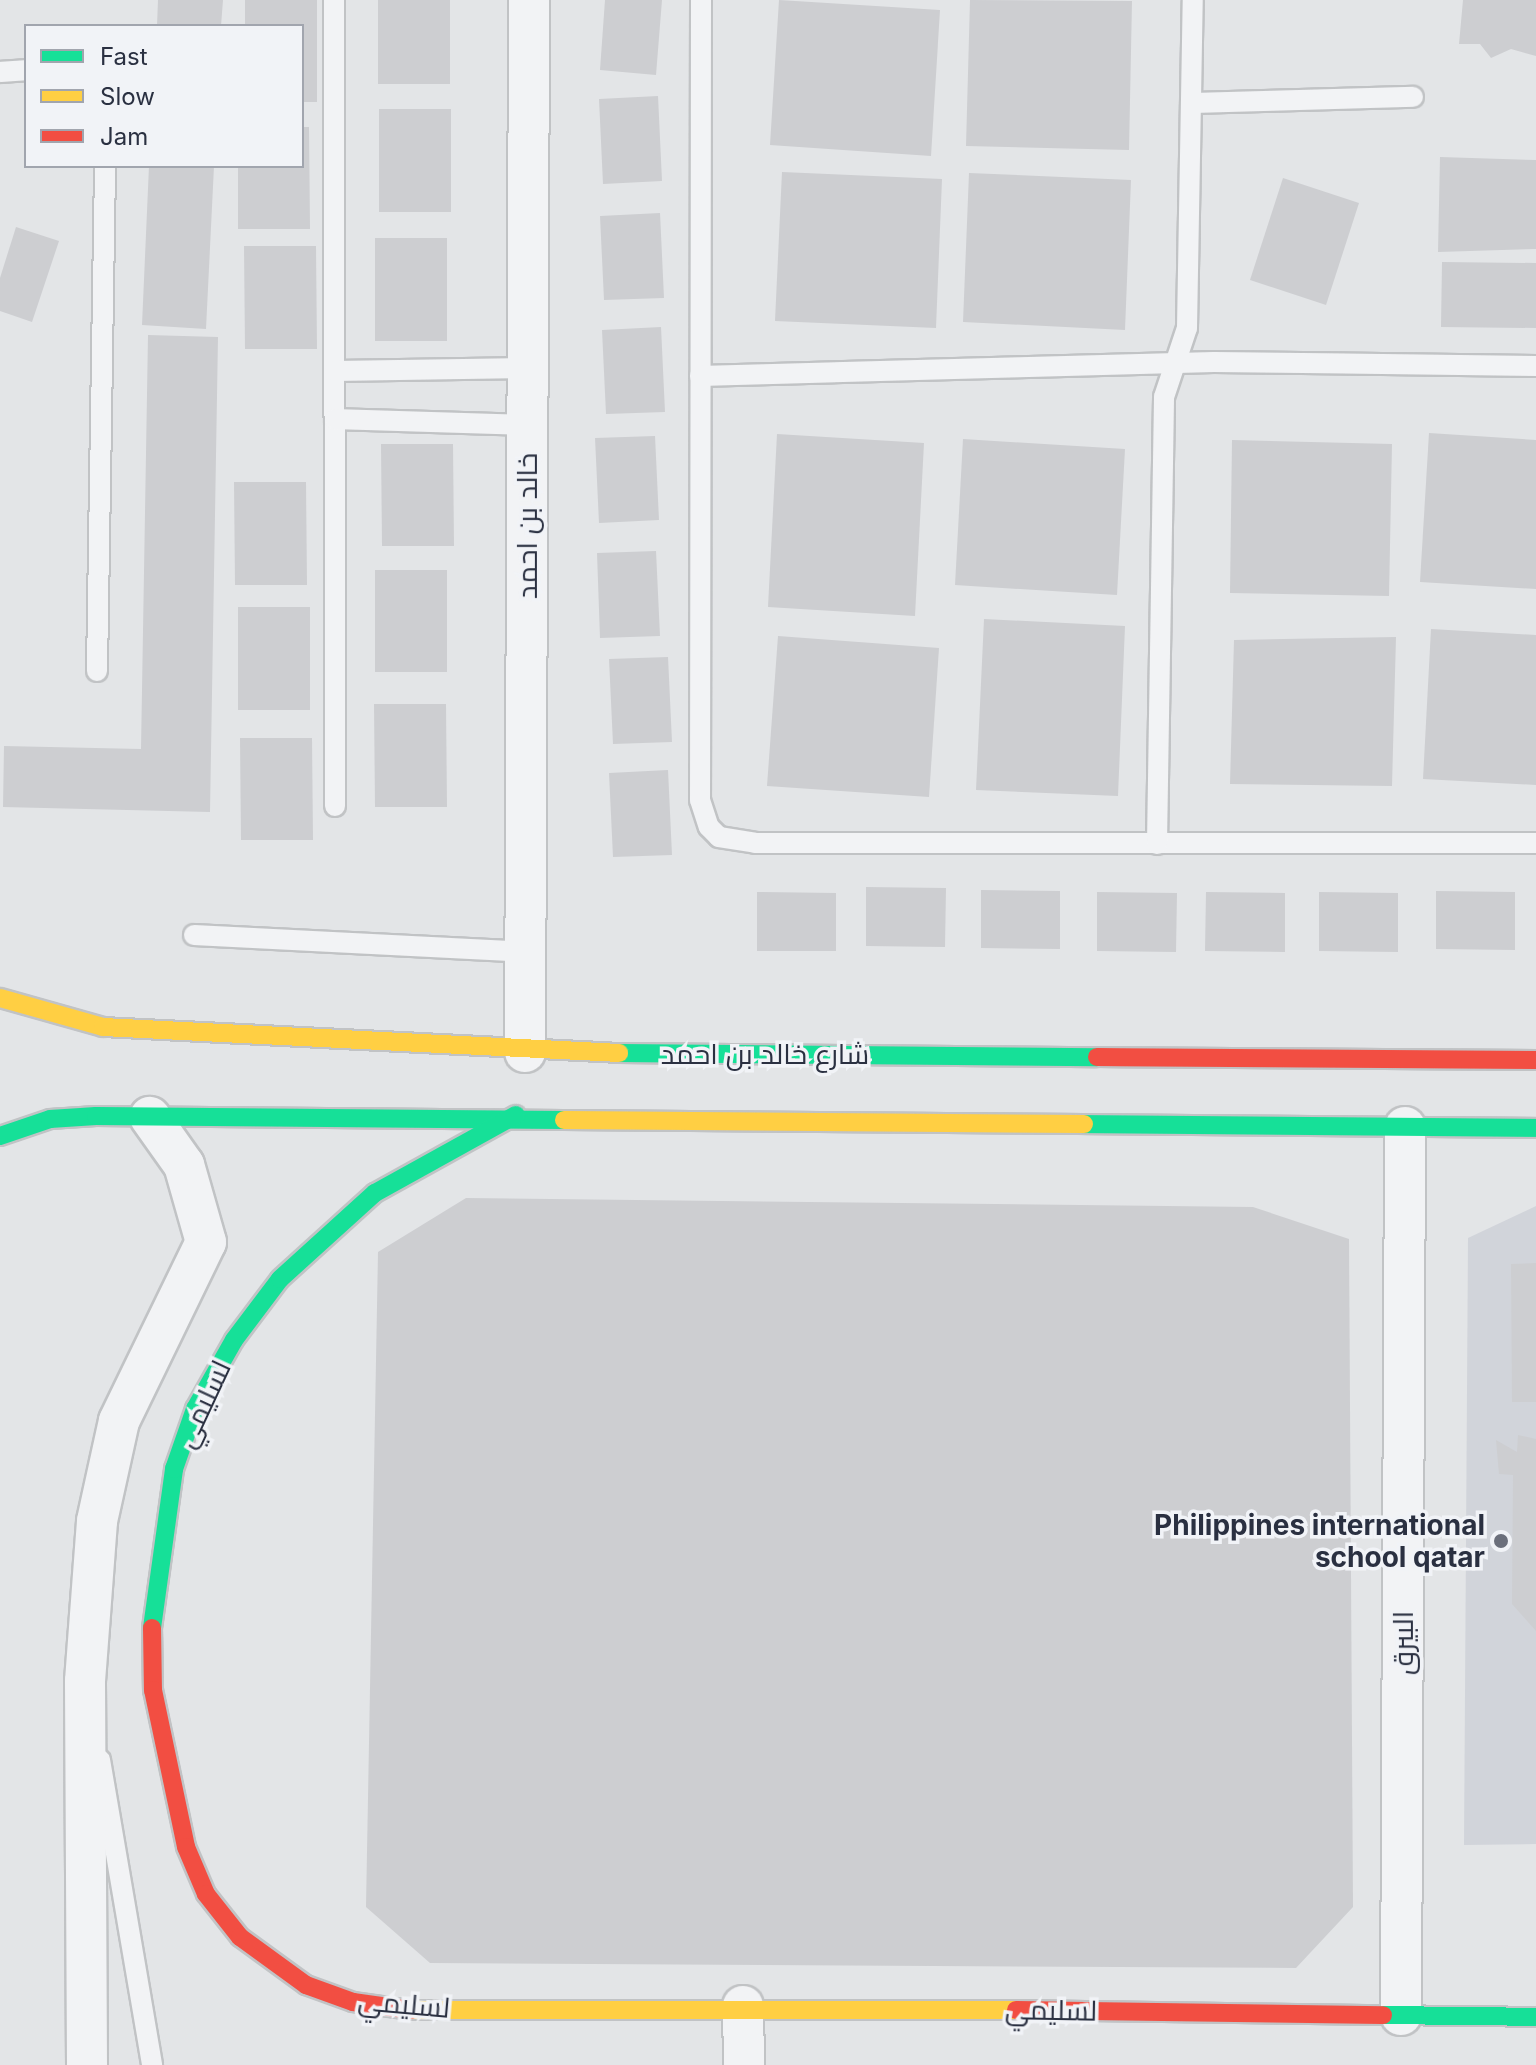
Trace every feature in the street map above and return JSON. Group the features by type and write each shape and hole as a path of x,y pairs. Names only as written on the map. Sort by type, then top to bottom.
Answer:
{"main road":[{"name":"شارع خالد بن احمد","path":"0,998 23,1010 103,1027 525,1052 1536,1060"},
{"path":"0,1017 23,1010"},
{"path":"0,1136 9,1124 150,1117 516,1115 1536,1128"},
{"name":"لسليمي","path":"516,1115 332,1226 234,1340 195,1409 174,1469 152,1595 153,1690 186,1847 206,1894 240,1937 306,1985 353,2002 409,2010 743,2006 1536,2017"}],"street":[{"name":"خالد بن احمد","path":"525,1052 529,0"},
{"path":"87,2065 85,1681 97,1521 119,1421 206,1242 184,1165 150,1117"},
{"name":"البيرق","path":"1401,2015 1405,1127"},
{"path":"743,2006 744,2065"}],"lane":[{"path":"334,0 335,806"},
{"path":"701,0 700,800 709,827 719,837 755,843 1536,843"},
{"path":"1157,844 1164,397 1187,328 1194,103 1193,0"},
{"path":"0,72 24,70"},
{"path":"1194,103 1413,97"},
{"path":"97,671 105,168"},
{"path":"700,376 1177,364 1536,366"},
{"path":"335,371 527,368"},
{"path":"335,419 527,425"},
{"path":"194,935 525,952"},
{"path":"85,1681 129,1899 152,2065"}],"shaded area":[{"name":"Philippines international school qatar","path":"1536,1206 1536,1844 1464,1845 1468,1238"}],"building":[{"path":"158,0 223,0 221,24 157,24"},
{"path":"245,0 317,0 317,102 304,102 304,24 245,24"},
{"path":"378,0 450,0 450,84 378,84"},
{"path":"605,0 662,0 656,75 600,70"},
{"path":"779,0 940,10 931,156 770,145"},
{"path":"970,0 1132,1 1129,150 966,146"},
{"path":"1463,0 1536,0 1536,56 1511,49 1491,58 1480,44 1459,44"},
{"path":"658,96 662,181 603,184 599,99"},
{"path":"379,109 451,109 451,212 379,212"},
{"path":"304,127 309,127 310,229 238,229 238,168 304,168"},
{"path":"1440,157 1536,160 1536,249 1438,252"},
{"path":"149,168 214,168 206,329 142,325"},
{"path":"782,172 942,179 936,328 775,321"},
{"path":"969,173 1131,180 1125,330 963,322"},
{"path":"1283,178 1359,203 1326,305 1250,280"},
{"path":"660,213 664,298 604,300 600,216"},
{"path":"16,227 59,241 32,322 0,311 0,278"},
{"path":"375,238 447,238 447,341 375,341"},
{"path":"244,246 316,246 317,349 245,349"},
{"path":"1442,262 1536,263 1536,328 1441,327"},
{"path":"661,327 665,412 606,414 602,330"},
{"path":"148,335 218,337 210,812 3,807 4,746 141,749"},
{"path":"1429,433 1536,440 1536,589 1420,582"},
{"path":"777,434 924,443 915,616 768,607"},
{"path":"655,436 659,520 599,523 595,438"},
{"path":"963,439 1125,449 1117,595 955,585"},
{"path":"1232,440 1392,444 1389,596 1230,593"},
{"path":"381,444 453,444 454,546 382,546"},
{"path":"234,482 306,482 307,585 235,585"},
{"path":"656,551 660,636 600,638 597,553"},
{"path":"375,570 447,570 447,672 375,672"},
{"path":"238,607 310,607 310,710 238,710"},
{"path":"984,619 1125,626 1118,796 976,790"},
{"path":"1431,629 1536,635 1536,785 1423,779"},
{"path":"778,636 939,648 929,797 767,786"},
{"path":"1396,637 1392,786 1230,784 1234,640"},
{"path":"668,657 672,742 613,744 609,659"},
{"path":"374,704 446,704 447,807 375,807"},
{"path":"240,738 312,738 313,840 241,840"},
{"path":"668,770 672,855 613,857 609,773"},
{"path":"866,887 946,888 945,947 866,946"},
{"path":"981,890 1060,891 1060,949 981,948"},
{"path":"1436,891 1515,892 1515,950 1436,949"},
{"path":"757,892 836,893 836,951 757,951"},
{"path":"1097,892 1177,893 1176,952 1097,951"},
{"path":"1206,892 1285,893 1285,952 1205,951"},
{"path":"1319,892 1398,893 1398,952 1319,951"},
{"path":"466,1198 1253,1207 1349,1239 1353,1907 1296,1968 430,1963 366,1907 378,1252"},
{"path":"1536,1263 1536,1402 1512,1402 1511,1264"},
{"path":"1518,1435 1536,1439 1536,1631 1512,1604 1513,1475 1499,1474 1496,1440 1517,1452"}],"traffic: fast":[{"path":"619,1053 1097,1057"},
{"path":"152,1628 174,1469 195,1409 234,1340 280,1279 375,1193 516,1115"},
{"path":"0,1136 50,1119 96,1116 564,1120"},
{"path":"1084,1124 1536,1128"},
{"path":"1383,2015 1536,2017"}],"traffic: slow":[{"path":"0,998 103,1027 619,1053"},
{"path":"564,1120 1084,1124"},
{"path":"411,2010 1016,2010"}],"traffic: jam":[{"path":"1097,1057 1536,1060"},
{"path":"152,1628 153,1690 186,1847 206,1894 240,1937 306,1985 353,2002 411,2010"},
{"path":"1016,2010 1383,2015"}],"place":[{"name":"Philippines international school qatar","path":"1501,1541"}]}
